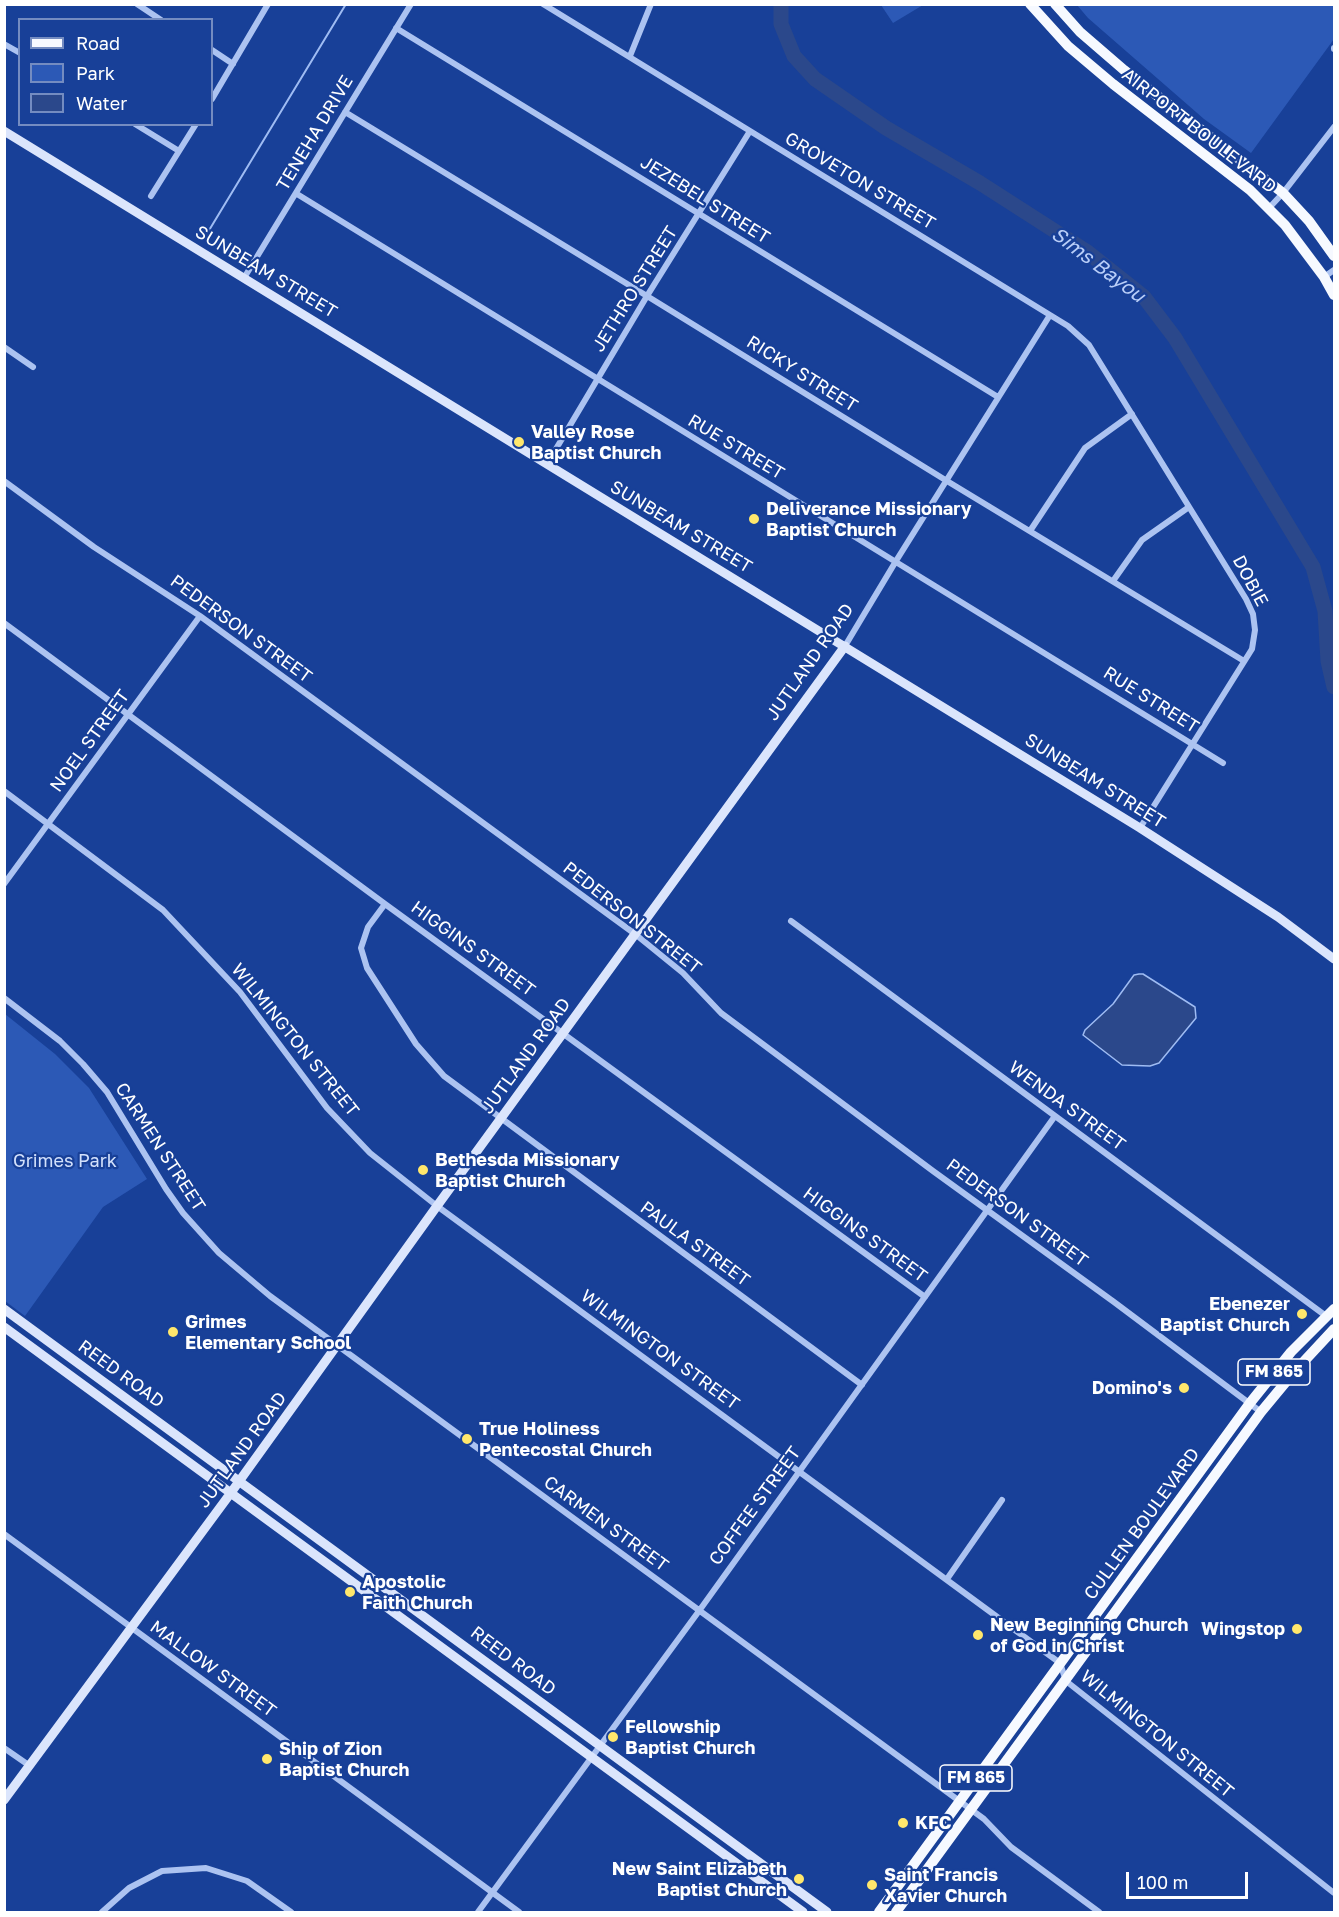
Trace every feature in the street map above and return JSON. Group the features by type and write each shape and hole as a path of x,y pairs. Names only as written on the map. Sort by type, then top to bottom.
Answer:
{"main road":[{"name":"AIRPORT BOULEVARD","path":"1030,4 1068,46 1113,84 1228,172 1269,208 1324,277 1335,295"},
{"name":"AIRPORT BOULEVARD","path":"1055,4 1080,32 1124,70 1283,193 1309,221 1335,256"},
{"path":"1113,84 1124,70"},
{"name":"CULLEN BOULEVARD","path":"879,1912 1250,1403 1291,1353 1330,1312"},
{"name":"CULLEN BOULEVARD","path":"896,1912 1261,1412 1295,1371 1335,1329"},
{"path":"1188,1489 1203,1490"},
{"path":"1130,1569 1142,1576"}],"street":[{"path":"137,4 158,18"},
{"path":"213,97 268,4"},
{"name":"TENEHA DRIVE","path":"244,278 411,4"},
{"name":"GROVETON STREET","path":"543,4 1068,326 1089,345 1132,414"},
{"path":"630,56 651,4"},
{"name":"JEZEBEL STREET","path":"396,28 998,397"},
{"path":"4,44 18,52"},
{"path":"213,51 233,64"},
{"name":"RICKY STREET","path":"345,112 1244,661"},
{"path":"138,126 179,152"},
{"path":"151,196 195,126"},
{"path":"1269,208 1335,127"},
{"name":"SUNBEAM STREET","path":"4,130 1140,828 1278,917 1335,959"},
{"name":"JETHRO STREET","path":"547,464 647,296 750,131"},
{"name":"RUE STREET","path":"297,194 598,377 610,388 896,561 1222,763"},
{"path":"1324,277 1335,270"},
{"name":"JUTLAND ROAD","path":"4,1800 230,1494 845,646 1050,315"},
{"path":"4,346 33,368"},
{"path":"1030,531 1085,448 1132,414"},
{"name":"DOBIE","path":"1132,414 1246,599 1253,614 1255,630 1252,648 1140,828"},
{"name":"PEDERSON STREET","path":"4,481 94,547 200,616 635,934 683,973 721,1013 1261,1412"},
{"path":"1113,581 1142,540 1189,507"},
{"name":"NOEL STREET","path":"4,884 200,616"},
{"name":"HIGGINS STREET","path":"4,622 385,904 925,1297"},
{"name":"WILMINGTON STREET","path":"4,791 163,910 240,992 327,1108 370,1153 437,1206 1060,1663 1066,1681 1335,1893"},
{"name":"PAULA STREET","path":"385,904 368,927 361,948 367,968 416,1044 444,1076 862,1385"},
{"name":"WENDA STREET","path":"791,921 1055,1116 1330,1312"},
{"name":"CARMEN STREET","path":"4,998 60,1041 107,1092 183,1213 219,1253 270,1296 984,1819 1011,1846 1099,1912"},
{"name":"COFFEE STREET","path":"478,1912 699,1611 1055,1116"},
{"name":"REED ROAD","path":"4,1309 827,1912"},
{"name":"REED ROAD","path":"4,1327 803,1912"},
{"path":"29,1345 38,1334"},
{"path":"117,1410 125,1399"},
{"path":"947,1579 1002,1500"},
{"name":"MALLOW STREET","path":"4,1534 519,1912"},
{"path":"336,1571 345,1559"},
{"path":"454,1657 463,1644"},
{"path":"4,1748 30,1766"},
{"path":"747,1871 756,1860"},
{"path":"102,1912 129,1888 162,1871 206,1868 247,1881 291,1912"}],"green space":[{"path":"881,5 923,5 893,23"},
{"path":"1077,5 1334,5 1334,39 1251,153 1204,119 1088,18"},
{"name":"Grimes Park","path":"5,1014 55,1054 89,1088 147,1179 103,1207 25,1316 5,1301"}],"water":[{"path":"1143,974 1195,1007 1196,1018 1159,1063 1150,1066 1122,1065 1083,1035 1085,1030 1113,1004 1134,975"}],"waterway":[{"path":"208,232 346,4"},
{"name":"Sims Bayou","path":"781,4 781,24 794,56 815,79 886,128 980,183 1086,251 1144,297 1175,338 1313,567 1325,611 1328,661 1334,687"}],"place":[{"name":"Valley Rose Baptist Church","path":"519,442"},
{"name":"Deliverance Missionary Baptist Church","path":"754,519"},
{"name":"Bethesda Missionary Baptist Church","path":"423,1170"},
{"name":"Ebenezer Baptist Church","path":"1302,1314"},
{"name":"Grimes Elementary School","path":"173,1332"},
{"name":"Domino's","path":"1184,1388"},
{"name":"True Holiness Pentecostal Church","path":"467,1439"},
{"name":"Apostolic Faith Church","path":"350,1592"},
{"name":"Wingstop","path":"1297,1629"},
{"name":"New Beginning Church of God in Christ","path":"978,1635"},
{"name":"Fellowship Baptist Church","path":"613,1737"},
{"name":"Ship of Zion Baptist Church","path":"267,1759"},
{"name":"KFC","path":"903,1823"},
{"name":"New Saint Elizabeth Baptist Church","path":"799,1879"},
{"name":"Saint Francis Xavier Church","path":"872,1885"}]}
